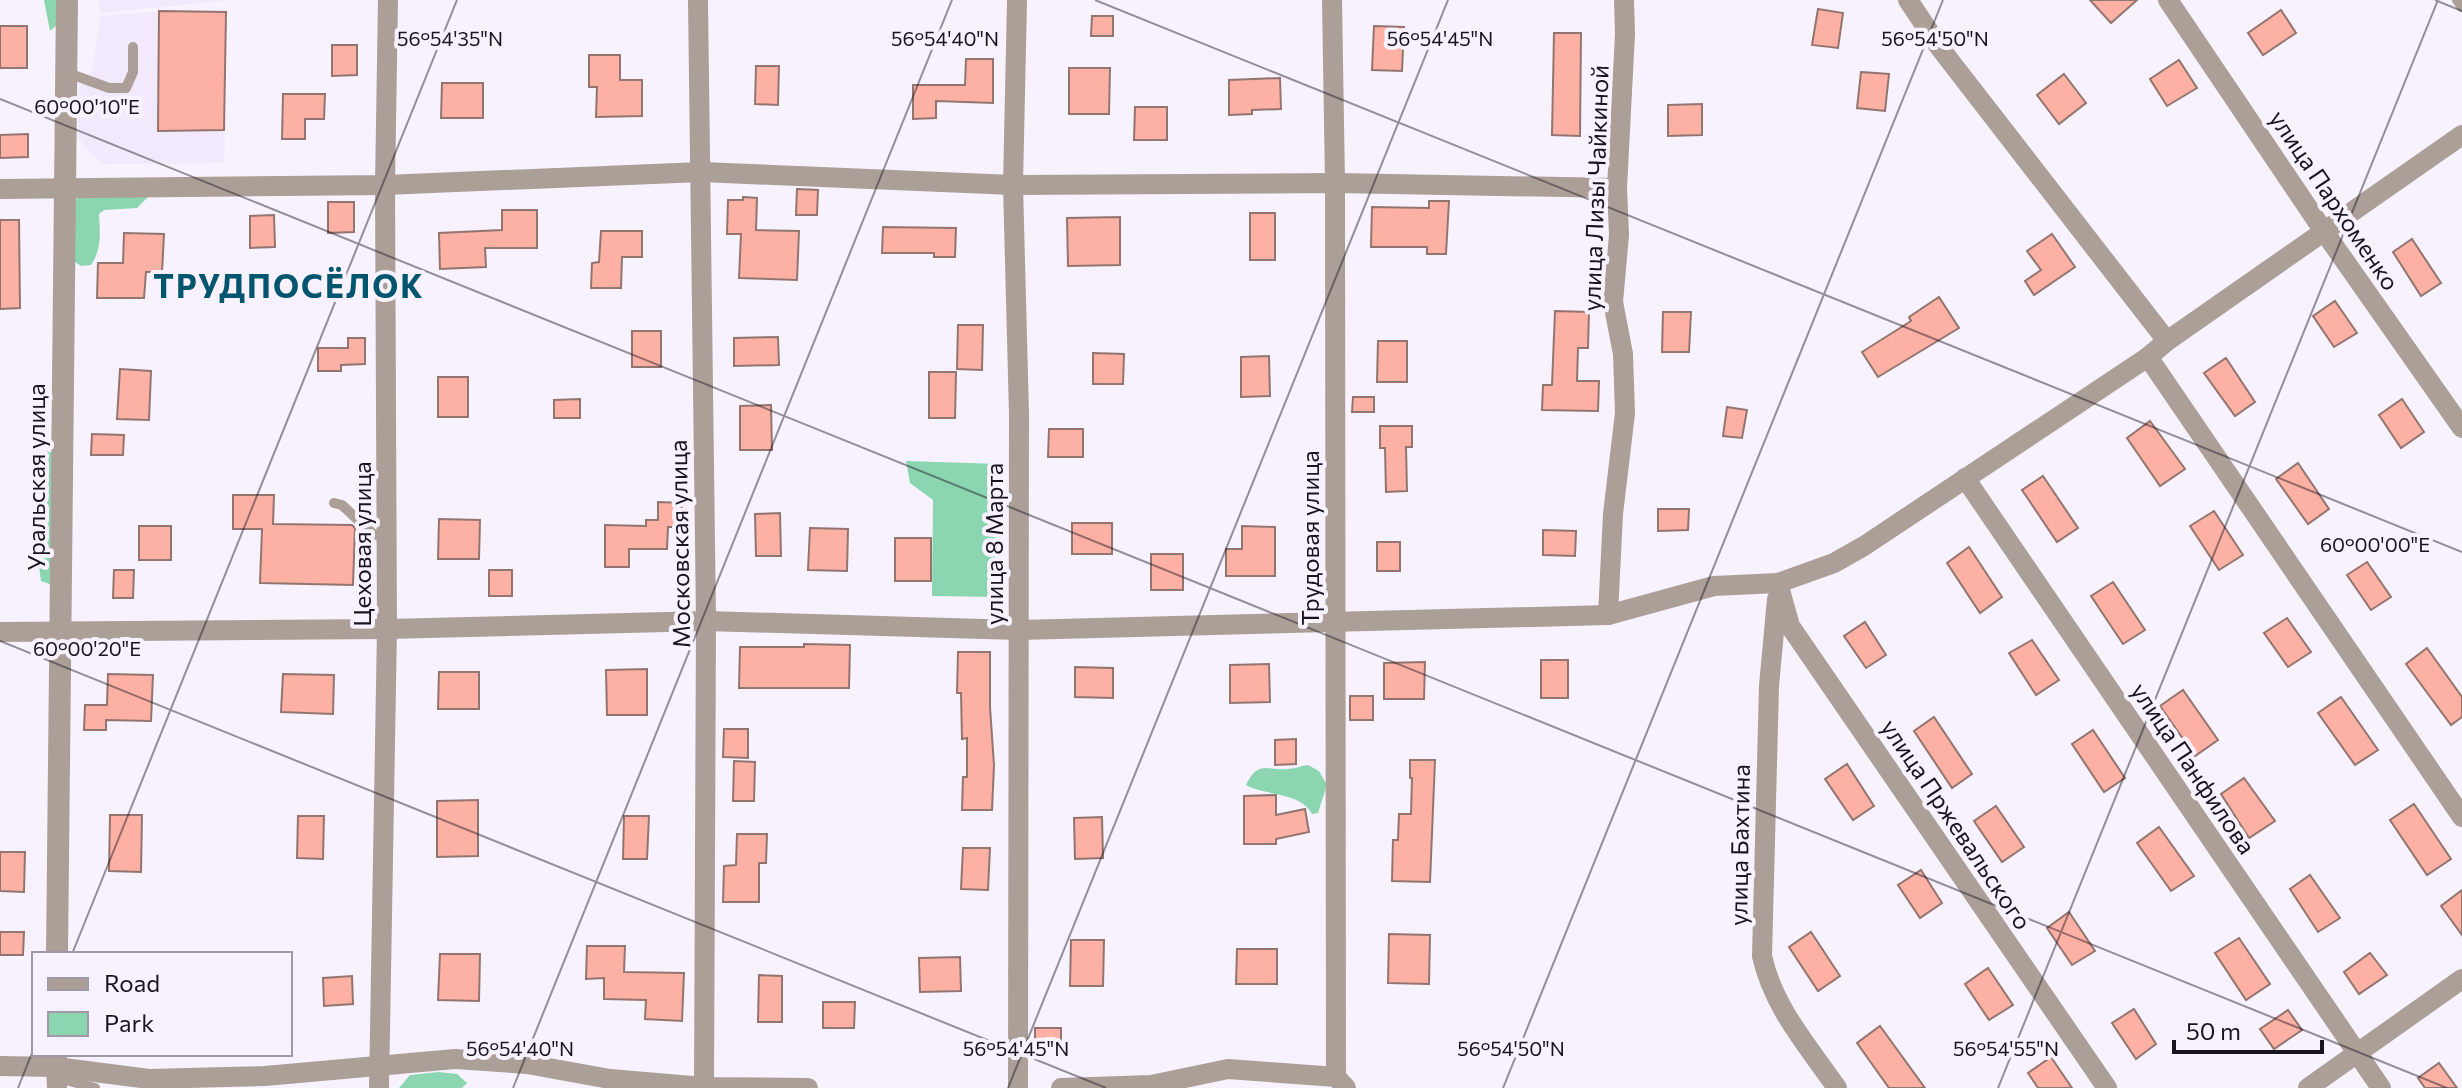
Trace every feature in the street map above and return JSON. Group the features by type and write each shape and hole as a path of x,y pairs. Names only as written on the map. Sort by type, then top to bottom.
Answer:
{"street":[{"name":"Уральская улица","path":"57,952 67,0"},
{"name":"Цеховая улица","path":"379,1088 387,629 385,185 388,0"},
{"name":"Московская улица","path":"698,0 706,621 704,1087"},
{"name":"улица 8 Марта","path":"1017,0 1013,185 1019,414 1018,1088"},
{"name":"Трудовая улица","path":"1332,0 1335,183 1334,621 1341,1082"},
{"name":"улица Лизы Чайкиной","path":"1608,615 1613,514 1625,413 1623,354 1613,302 1619,235 1617,188 1624,0"},
{"path":"1908,0 1940,48 2167,341"},
{"name":"улица Пархоменко","path":"2168,0 2323,230 2462,428"},
{"path":"0,632 387,629 706,621 1019,630 1608,615 1714,586 1778,583 1834,563 1854,552 2148,357 2323,230 2462,135"},
{"path":"0,189 385,185 701,172 1013,185 1335,183 1617,188"},
{"path":"2148,357 2462,817"},
{"name":"улица Панфилова","path":"1965,478 2381,1088"},
{"name":"улица Бахтина","path":"1778,583 1769,686 1762,956 1778,1004 1837,1088"},
{"name":"улица Пржевальского","path":"1778,583 1790,626 2107,1088"},
{"path":"2308,1088 2462,979"},
{"path":"0,1066 149,1079 265,1076 455,1059 527,1064 610,1079 704,1087 808,1088"},
{"path":"1061,1088 1151,1085 1228,1069 1341,1082"}],"lane":[{"path":"2457,0 2462,7"},
{"path":"66,73 109,88 126,88 133,72 133,47"},
{"path":"334,503 342,505 372,533 387,540"},
{"path":"57,1070 59,1078 95,1088"}],"shaded area":[{"path":"99,0 229,0 99,13"},
{"path":"226,12 224,163 102,164 78,138 78,91 93,69 100,16"}],"green space":[{"path":"44,0 60,0 58,24 50,31"},
{"path":"81,195 148,197 137,208 104,210 99,214 97,253 91,265 81,266 71,259 74,201"},
{"path":"47,451 55,454 52,585 41,581 36,545 42,457"},
{"path":"906,461 1000,464 998,597 932,596 933,500 910,483"},
{"path":"1308,765 1319,771 1327,785 1318,813 1312,814 1307,807 1291,798 1246,785 1259,769 1290,769"},
{"path":"457,1074 467,1083 462,1088 399,1088 410,1075"}],"building":[{"path":"2090,0 2137,0 2111,23"},
{"path":"1818,9 1843,13 1838,48 1812,45"},
{"path":"2281,10 2296,33 2263,55 2248,33"},
{"path":"159,11 226,12 224,130 158,131"},
{"path":"1092,16 1113,16 1113,36 1091,36"},
{"path":"0,26 27,26 27,68 0,68"},
{"path":"1374,26 1404,27 1402,71 1372,70"},
{"path":"1554,33 1581,33 1580,136 1552,135"},
{"path":"332,45 357,45 357,75 332,76"},
{"path":"589,55 620,55 620,80 642,80 642,116 596,117 597,87 589,87"},
{"path":"966,59 993,59 993,103 936,101 936,118 913,119 913,85 965,85"},
{"path":"2179,60 2197,88 2167,106 2150,79"},
{"path":"756,66 779,66 778,105 755,104"},
{"path":"1069,68 1110,68 1109,114 1069,114"},
{"path":"1861,72 1889,74 1885,111 1857,108"},
{"path":"2064,74 2086,103 2059,124 2037,95"},
{"path":"1280,78 1281,109 1229,115 1229,80"},
{"path":"442,83 483,83 483,118 441,118"},
{"path":"283,94 325,94 324,119 305,119 305,139 282,139"},
{"path":"1702,104 1702,135 1668,136 1668,105"},
{"path":"1135,107 1167,107 1167,140 1134,140"},
{"path":"28,134 28,157 0,158 0,135"},
{"path":"797,189 818,190 817,215 796,215"},
{"path":"743,197 757,198 756,230 799,231 797,280 739,278 741,234 727,234 728,200 743,200"},
{"path":"1429,201 1449,201 1446,254 1427,254 1427,247 1371,247 1372,207 1429,208"},
{"path":"328,202 354,202 354,232 328,233"},
{"path":"502,210 537,210 537,248 485,248 486,267 440,269 439,233 502,230"},
{"path":"1250,213 1275,213 1275,260 1250,260"},
{"path":"274,215 275,247 250,248 250,216"},
{"path":"1120,217 1120,265 1068,266 1067,218"},
{"path":"0,220 19,220 20,308 0,309"},
{"path":"883,227 956,228 955,257 934,257 934,253 882,253"},
{"path":"601,231 642,231 642,257 622,257 621,288 591,288 592,263 599,262"},
{"path":"124,233 164,234 162,272 146,272 144,298 97,298 98,263 123,263"},
{"path":"2052,234 2075,267 2034,295 2025,281 2041,270 2027,251"},
{"path":"2412,239 2441,283 2421,296 2393,252"},
{"path":"1939,297 1959,328 1878,377 1862,352 1911,321 1909,317"},
{"path":"2335,301 2357,333 2334,347 2313,316"},
{"path":"1555,311 1589,312 1588,348 1578,348 1577,381 1599,381 1598,411 1542,410 1543,385 1552,385"},
{"path":"1663,312 1691,312 1689,352 1662,352"},
{"path":"958,325 983,325 982,370 957,369"},
{"path":"632,331 661,331 661,367 632,367"},
{"path":"778,337 779,365 734,366 734,338"},
{"path":"348,338 365,338 365,364 341,365 341,371 318,371 318,348 348,348"},
{"path":"1378,341 1407,341 1407,382 1377,382"},
{"path":"1093,353 1124,354 1123,384 1093,384"},
{"path":"1269,356 1270,396 1241,397 1241,357"},
{"path":"2226,358 2255,402 2235,416 2204,373"},
{"path":"120,369 151,371 149,420 117,419"},
{"path":"929,372 956,372 955,418 929,418"},
{"path":"438,377 468,377 468,417 438,417"},
{"path":"1353,397 1374,397 1374,412 1352,412"},
{"path":"580,399 580,418 554,418 554,400"},
{"path":"2402,399 2424,432 2401,448 2379,415"},
{"path":"771,405 772,450 740,450 740,406"},
{"path":"1727,407 1747,410 1742,438 1723,436"},
{"path":"2150,421 2185,469 2160,486 2127,438"},
{"path":"1380,426 1412,426 1412,447 1406,447 1407,491 1386,492 1385,448 1380,448"},
{"path":"1049,429 1083,429 1083,457 1048,457"},
{"path":"92,434 124,435 123,455 91,455"},
{"path":"2298,463 2329,509 2308,524 2276,479"},
{"path":"2043,476 2078,528 2057,542 2022,490"},
{"path":"233,495 274,495 273,524 352,525 355,528 353,585 260,583 262,529 233,529"},
{"path":"658,502 682,503 680,527 668,527 667,549 629,549 629,567 605,567 605,525 646,526 646,520 658,520"},
{"path":"1658,509 1689,509 1688,530 1658,531"},
{"path":"2214,511 2243,555 2219,570 2190,526"},
{"path":"780,513 781,556 756,556 755,514"},
{"path":"439,519 480,520 479,559 438,559"},
{"path":"1072,523 1112,523 1112,554 1072,554"},
{"path":"139,526 171,526 171,560 139,560"},
{"path":"1242,526 1275,527 1275,576 1226,576 1226,549 1242,549"},
{"path":"810,528 848,529 847,571 808,570"},
{"path":"1543,530 1576,531 1575,556 1543,555"},
{"path":"895,538 931,538 931,581 895,581"},
{"path":"1377,542 1400,542 1400,571 1377,571"},
{"path":"1969,547 2002,597 1980,613 1947,563"},
{"path":"1151,554 1183,554 1183,590 1151,590"},
{"path":"2367,562 2391,597 2371,610 2347,575"},
{"path":"114,570 134,570 133,598 113,598"},
{"path":"489,570 512,570 512,596 489,596"},
{"path":"2113,582 2145,630 2123,644 2091,596"},
{"path":"2287,618 2311,652 2288,667 2264,633"},
{"path":"1865,622 1886,655 1866,668 1844,636"},
{"path":"2032,640 2059,680 2036,695 2009,653"},
{"path":"804,644 850,645 849,688 739,688 740,647 804,647"},
{"path":"2427,648 2462,697 2462,717 2451,725 2406,664"},
{"path":"958,652 990,652 994,765 992,810 962,810 963,777 967,777 967,738 962,739 961,693 957,693"},
{"path":"1541,660 1568,660 1568,698 1541,698"},
{"path":"1425,662 1424,699 1384,699 1384,663"},
{"path":"1269,664 1270,702 1230,703 1230,665"},
{"path":"1075,667 1113,668 1113,698 1075,697"},
{"path":"647,669 647,715 607,715 606,670"},
{"path":"439,672 479,672 479,709 438,709"},
{"path":"108,674 153,675 151,721 106,720 106,730 84,730 85,705 107,705"},
{"path":"283,674 334,675 333,714 281,712"},
{"path":"2183,690 2218,740 2195,756 2160,706"},
{"path":"1350,696 1373,696 1373,720 1350,720"},
{"path":"2341,697 2378,750 2355,765 2318,713"},
{"path":"1934,717 1972,774 1952,788 1914,731"},
{"path":"724,729 748,729 748,758 723,757"},
{"path":"2093,730 2125,778 2104,792 2072,744"},
{"path":"1296,739 1296,764 1275,765 1275,740"},
{"path":"1410,760 1435,760 1430,882 1392,881 1393,840 1398,840 1399,814 1411,814"},
{"path":"734,761 755,762 754,801 733,801"},
{"path":"1847,764 1874,806 1853,820 1825,779"},
{"path":"2244,778 2275,821 2249,838 2221,794"},
{"path":"1276,795 1276,815 1305,809 1309,832 1276,839 1276,844 1244,844 1244,796"},
{"path":"478,800 478,856 437,857 437,801"},
{"path":"2414,804 2451,859 2427,875 2390,820"},
{"path":"1996,806 2024,847 2002,862 1974,821"},
{"path":"110,815 142,815 141,872 109,871"},
{"path":"298,816 324,816 323,859 297,858"},
{"path":"624,816 649,816 647,859 623,859"},
{"path":"1102,817 1103,858 1075,859 1074,818"},
{"path":"2159,827 2194,876 2171,891 2137,843"},
{"path":"737,834 767,834 766,863 759,863 759,902 723,902 724,866 736,865"},
{"path":"963,848 990,848 988,890 961,889"},
{"path":"0,852 25,852 24,892 0,891"},
{"path":"1921,870 1942,903 1920,918 1898,885"},
{"path":"2310,875 2340,918 2318,932 2290,889"},
{"path":"2462,890 2462,935 2441,906"},
{"path":"2069,912 2095,951 2072,965 2047,928"},
{"path":"0,932 24,932 23,955 0,955"},
{"path":"1811,932 1840,976 1818,991 1789,947"},
{"path":"1389,934 1430,935 1429,984 1388,983"},
{"path":"2239,938 2270,984 2246,1000 2215,953"},
{"path":"1071,940 1104,940 1103,986 1070,986"},
{"path":"587,946 625,946 624,972 684,973 682,1021 645,1019 646,1000 604,999 604,978 586,979"},
{"path":"1237,949 1277,949 1277,984 1236,984"},
{"path":"2370,953 2387,975 2359,994 2344,972"},
{"path":"440,954 480,954 479,1001 438,1000"},
{"path":"960,957 961,991 920,992 919,958"},
{"path":"1988,968 2013,1005 1989,1020 1965,984"},
{"path":"759,975 782,976 782,1022 758,1022"},
{"path":"352,976 353,1004 324,1006 323,978"},
{"path":"823,1002 855,1002 854,1028 823,1028"},
{"path":"2134,1009 2156,1044 2136,1059 2112,1023"},
{"path":"2288,1010 2302,1030 2274,1049 2260,1029"},
{"path":"1880,1026 1925,1088 1889,1088 1857,1043"},
{"path":"1035,1028 1061,1028 1061,1050 1035,1050"},
{"path":"2051,1057 2072,1088 2038,1088 2028,1073"},
{"path":"2439,1063 2457,1088 2425,1088 2418,1078"}],"district":[{"name":"ТРУДПОСЁЛОК","path":"289,285"}]}
